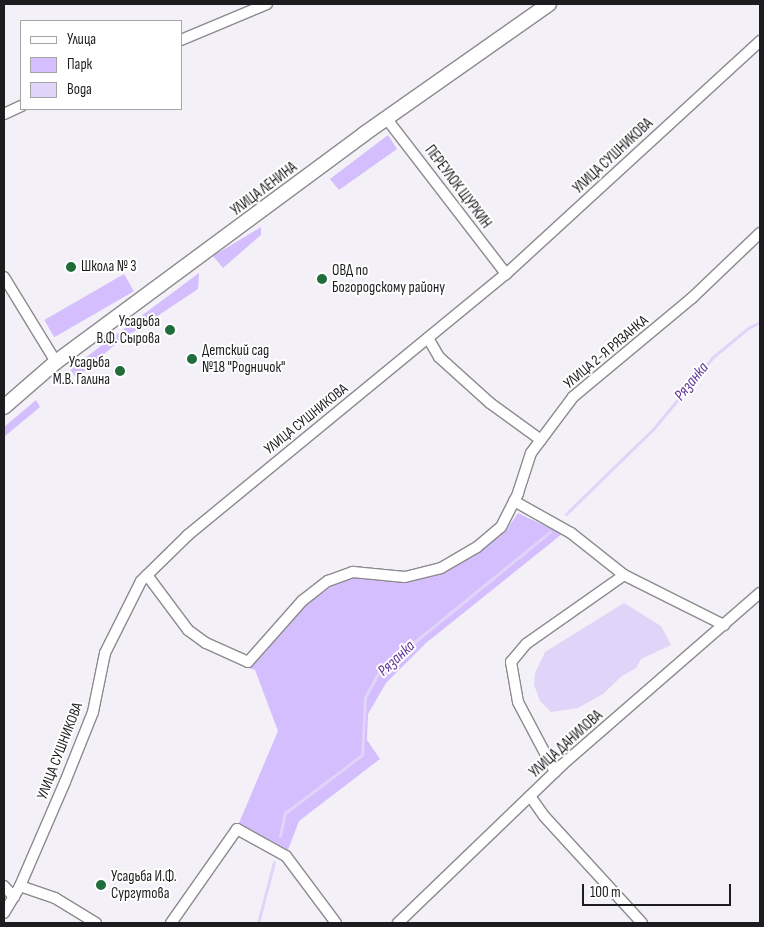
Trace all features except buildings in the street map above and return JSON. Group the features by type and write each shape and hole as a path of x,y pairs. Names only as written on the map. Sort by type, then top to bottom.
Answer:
{"main road":[{"name":"УЛИЦА ЛЕНИНА","path":"4,407 56,362 386,118 549,4"}],"street":[{"path":"182,40 268,4"},
{"name":"УЛИЦА СУШНИКОВА","path":"4,913 20,886 92,712 106,653 147,575 188,535 506,274 760,41"},
{"path":"4,114 20,106"},
{"name":"ПЕРЕУЛОК ЩУРКИН","path":"386,118 506,274"},
{"name":"УЛИЦА 2-Я РЯЗАНКА","path":"147,575 188,630 206,643 248,662 302,601 328,581 353,572 405,577 440,568 477,547 501,527 514,501 531,453 574,397 692,298 760,234"},
{"path":"4,276 56,362"},
{"path":"428,338 439,357 490,403 541,440"},
{"path":"514,501 570,533 624,575 724,624"},
{"path":"555,772 518,702 511,662 526,644 624,575"},
{"name":"УЛИЦА ДАНИЛОВА","path":"398,923 555,772 760,593"},
{"path":"530,796 544,816 642,923"},
{"path":"171,923 238,829 286,856 336,923"},
{"path":"4,886 14,897"},
{"path":"20,886 55,898 96,923"}],"green space":[{"path":"388,135 397,149 339,190 330,179"},
{"path":"261,227 261,235 223,268 213,256"},
{"path":"199,273 198,289 117,343 76,378 70,369"},
{"path":"124,274 134,291 54,337 44,320"},
{"path":"36,400 40,407 4,437 4,427"},
{"path":"518,513 562,534 426,643 386,683 368,714 367,740 380,759 299,821 288,850 239,823 278,731 255,670 249,668 307,604 332,586 354,578 404,583 441,574 505,532"}],"water":[{"path":"624,603 661,626 671,645 641,659 636,668 622,676 603,694 578,708 551,712 540,701 534,685 535,673 545,652"}],"waterway":[{"name":"Рязанка","path":"566,514 654,428 713,357 748,328 760,322"},
{"name":"Рязанка","path":"280,836 285,813 362,755 365,697 380,670 550,532"},
{"name":"Рязанка","path":"258,923 274,862"}],"place":[{"name":"Школа № 3","path":"71,267"},
{"name":"ОВД по Богородскому району","path":"322,279"},
{"name":"Усадьба В.Ф. Сырова","path":"170,330"},
{"name":"Детский сад №18 \"Родничок\"","path":"192,359"},
{"name":"Усадьба М.В. Галина","path":"120,371"},
{"name":"Усадьба И.Ф. Сургутова","path":"101,885"}]}
